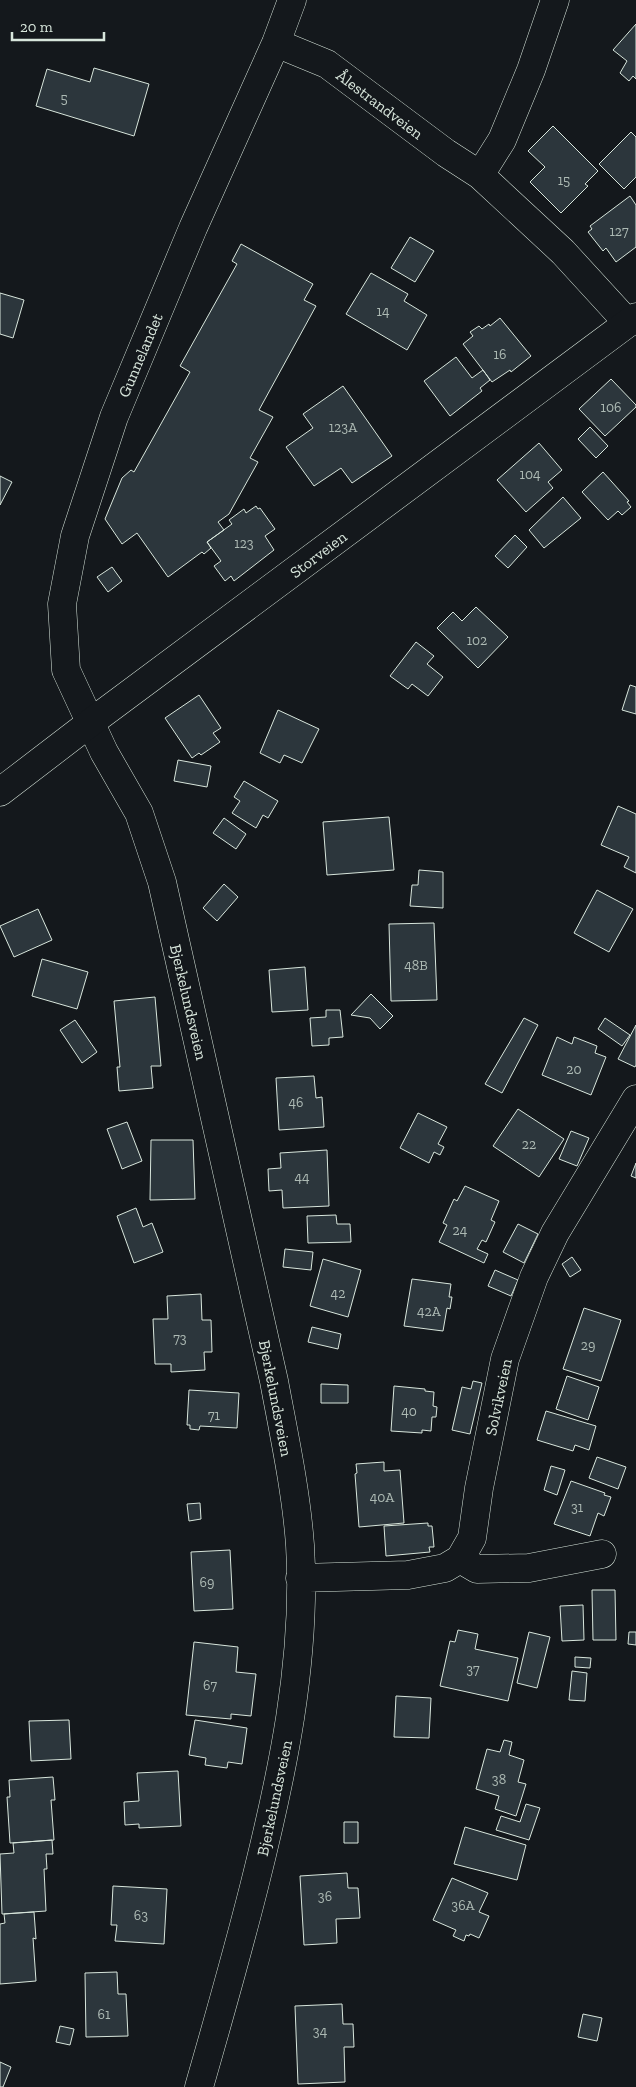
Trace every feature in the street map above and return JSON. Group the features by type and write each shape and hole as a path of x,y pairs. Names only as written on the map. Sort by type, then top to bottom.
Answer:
{"street":[{"name":"Gunnelandet","path":"90,724 66,670 62,604 76,536 114,418 193,228 276,43 292,0"},
{"path":"480,175 502,140 531,70 555,0"},
{"name":"Ålestrandveien","path":"276,43 327,64 446,153 480,175 632,320"},
{"name":"Storveien","path":"0,792 632,320"},
{"name":"Bjerkelundsveien","path":"90,724 139,813 162,882 274,1381 289,1463 300,1544 298,1663 289,1727 272,1816 227,1990 199,2087"},
{"name":"Solvikveien","path":"460,1559 472,1538 479,1488 505,1358 534,1277 560,1225 636,1099"},
{"path":"300,1578 408,1575 445,1568 460,1559 477,1569 529,1568 602,1554"}],"building":[{"path":"636,24 636,79 633,76 629,81 620,73 627,61 613,50"},
{"path":"94,68 149,84 134,136 36,106 47,69 90,82"},
{"path":"553,126 598,171 585,184 588,186 561,213 530,182 545,167 528,151"},
{"path":"631,132 636,137 636,177 624,189 599,164"},
{"path":"630,196 636,205 636,247 616,262 606,248 603,251 588,232 592,229 590,226"},
{"path":"410,237 434,251 415,282 391,268"},
{"path":"241,244 313,284 304,300 316,306 259,410 273,417 250,458 258,462 229,514 218,522 224,530 207,542 211,548 204,554 202,552 168,577 137,533 122,544 105,519 122,478 131,470 134,472 190,372 180,366 237,264 232,261"},
{"path":"371,273 408,294 404,301 427,315 407,350 346,314"},
{"path":"0,293 24,300 13,338 0,334"},
{"path":"500,318 531,356 511,372 510,370 492,382 463,344 473,336 470,332 479,326 482,329 489,324 490,326"},
{"path":"456,357 472,378 483,370 490,380 480,388 482,391 450,416 424,381"},
{"path":"611,379 636,407 605,436 579,409"},
{"path":"343,386 392,456 352,483 341,468 314,486 286,447 313,428 303,414"},
{"path":"590,427 608,446 596,458 578,439"},
{"path":"539,443 562,470 548,482 553,488 526,512 497,480"},
{"path":"603,472 629,501 627,502 631,507 622,515 618,511 608,520 582,492"},
{"path":"0,476 12,482 0,505"},
{"path":"563,497 581,518 544,548 529,530"},
{"path":"256,506 258,509 260,508 275,529 265,536 274,550 234,581 231,576 225,581 214,566 221,561 207,542 232,524 229,520 244,509 246,513"},
{"path":"515,535 527,547 508,568 495,556"},
{"path":"112,567 122,581 108,592 97,577"},
{"path":"476,607 508,637 478,668 437,628 453,612 462,621"},
{"path":"416,642 434,656 427,664 443,677 428,696 412,684 408,689 390,676"},
{"path":"630,685 636,687 636,714 622,710"},
{"path":"199,695 221,728 213,733 220,742 201,755 199,753 192,758 165,718"},
{"path":"278,710 319,729 302,763 284,755 280,763 260,753"},
{"path":"178,760 211,766 207,787 174,781"},
{"path":"244,781 278,801 268,818 263,815 256,828 232,813 240,801 234,797"},
{"path":"618,806 636,814 636,873 624,867 629,857 601,845"},
{"path":"389,817 394,870 327,875 323,822"},
{"path":"224,818 246,834 236,849 213,833"},
{"path":"419,870 443,872 443,908 410,906 412,885 418,885"},
{"path":"224,884 238,897 217,921 203,908"},
{"path":"597,890 633,909 609,952 574,933"},
{"path":"38,909 52,940 14,957 0,926"},
{"path":"434,923 437,1000 391,1001 389,924"},
{"path":"42,959 88,972 77,1009 32,996"},
{"path":"305,967 308,1010 272,1012 269,970"},
{"path":"371,994 393,1016 380,1029 370,1018 351,1015"},
{"path":"155,997 161,1066 151,1066 153,1088 119,1091 117,1067 120,1067 114,1001"},
{"path":"326,1010 340,1010 343,1037 329,1038 329,1045 312,1046 310,1018 326,1017"},
{"path":"524,1018 538,1025 502,1093 485,1084"},
{"path":"605,1018 630,1035 622,1046 598,1029"},
{"path":"75,1020 97,1052 82,1063 60,1030"},
{"path":"636,1025 636,1065 635,1067 618,1059"},
{"path":"557,1037 572,1044 574,1037 597,1046 595,1053 606,1057 591,1095 542,1075"},
{"path":"314,1076 316,1098 322,1097 324,1127 279,1130 276,1078"},
{"path":"518,1109 564,1139 539,1177 493,1146"},
{"path":"418,1113 447,1127 438,1144 444,1147 440,1155 434,1152 429,1163 400,1148"},
{"path":"127,1122 142,1161 122,1169 107,1129"},
{"path":"571,1131 589,1138 577,1166 559,1159"},
{"path":"151,1140 193,1140 195,1199 150,1200"},
{"path":"327,1150 329,1206 283,1208 282,1190 269,1191 268,1169 281,1168 280,1153"},
{"path":"636,1163 636,1178 631,1176"},
{"path":"465,1186 499,1201 491,1220 495,1222 486,1242 482,1240 477,1249 488,1254 484,1263 439,1242 447,1225 443,1223 454,1199 457,1201"},
{"path":"136,1208 143,1227 152,1223 163,1252 134,1263 117,1216"},
{"path":"336,1215 337,1224 350,1224 351,1242 308,1243 307,1216"},
{"path":"518,1224 538,1234 524,1263 503,1252"},
{"path":"285,1249 313,1252 311,1270 283,1267"},
{"path":"572,1257 581,1270 570,1277 562,1264"},
{"path":"323,1259 361,1270 348,1317 310,1306"},
{"path":"495,1270 518,1280 511,1296 488,1286"},
{"path":"412,1279 451,1284 449,1297 452,1297 450,1309 447,1308 443,1331 404,1326"},
{"path":"201,1294 202,1320 211,1320 212,1352 204,1352 205,1370 171,1372 171,1364 155,1364 153,1319 168,1319 167,1296"},
{"path":"584,1308 621,1320 601,1381 563,1369"},
{"path":"312,1327 341,1334 338,1349 308,1342"},
{"path":"567,1376 599,1387 588,1420 556,1409"},
{"path":"473,1381 482,1383 470,1434 452,1430 462,1387 471,1389"},
{"path":"321,1384 348,1385 348,1403 321,1403"},
{"path":"394,1386 425,1389 425,1391 434,1392 433,1406 437,1407 436,1417 432,1417 431,1431 422,1430 422,1433 391,1431"},
{"path":"189,1390 239,1393 237,1428 200,1426 199,1430 190,1429 190,1425 187,1425"},
{"path":"546,1411 596,1426 589,1450 575,1445 573,1451 537,1440"},
{"path":"597,1457 626,1467 618,1489 589,1478"},
{"path":"384,1462 384,1471 400,1470 404,1523 359,1527 356,1464"},
{"path":"551,1466 565,1470 557,1495 544,1490"},
{"path":"571,1481 611,1497 604,1516 598,1513 590,1536 554,1524"},
{"path":"200,1503 201,1519 189,1521 187,1504"},
{"path":"428,1523 428,1526 432,1526 434,1547 429,1547 430,1552 386,1556 384,1526"},
{"path":"230,1550 233,1609 194,1611 191,1552"},
{"path":"592,1590 615,1590 616,1640 593,1640"},
{"path":"583,1605 584,1640 562,1641 560,1606"},
{"path":"458,1630 478,1634 475,1649 518,1658 508,1701 440,1686 450,1641 455,1642"},
{"path":"529,1632 550,1637 537,1688 517,1683"},
{"path":"629,1632 636,1632 636,1645 628,1644"},
{"path":"194,1642 238,1647 236,1672 256,1674 251,1716 231,1714 231,1719 186,1715"},
{"path":"575,1657 591,1658 590,1668 575,1667"},
{"path":"572,1671 587,1673 585,1701 569,1700"},
{"path":"396,1696 431,1698 429,1738 394,1737"},
{"path":"69,1720 71,1759 31,1761 29,1721"},
{"path":"195,1720 247,1728 242,1764 228,1762 227,1768 205,1765 206,1758 189,1755"},
{"path":"504,1740 512,1742 509,1755 524,1760 518,1782 526,1784 516,1816 495,1809 499,1796 476,1789 487,1749 500,1752"},
{"path":"178,1771 181,1826 139,1828 139,1824 125,1825 124,1802 139,1801 137,1773"},
{"path":"53,1777 55,1800 51,1800 54,1840 10,1843 7,1797 10,1797 9,1780"},
{"path":"526,1804 540,1808 529,1840 496,1830 501,1816 520,1822"},
{"path":"344,1822 358,1822 358,1843 344,1843"},
{"path":"465,1827 526,1845 517,1880 454,1864"},
{"path":"52,1840 53,1854 46,1854 47,1869 44,1869 46,1911 2,1914 0,1854 14,1853 13,1843"},
{"path":"347,1873 348,1888 358,1888 360,1918 336,1919 337,1943 304,1945 300,1876"},
{"path":"452,1878 488,1893 479,1912 489,1916 479,1938 470,1934 469,1936 466,1935 464,1941 453,1936 456,1930 433,1920"},
{"path":"113,1886 167,1889 164,1944 115,1941 117,1925 111,1925"},
{"path":"34,1912 36,1939 33,1938 36,1981 0,1984 0,1924 5,1923 4,1914"},
{"path":"117,1972 118,1994 126,1994 128,2036 86,2037 85,1973"},
{"path":"342,2004 343,2024 353,2024 354,2047 344,2047 345,2082 298,2084 295,2006"},
{"path":"583,2014 602,2018 597,2041 578,2037"},
{"path":"60,2026 74,2029 70,2045 56,2042"},
{"path":"0,2062 11,2067 3,2087 0,2087"}]}
